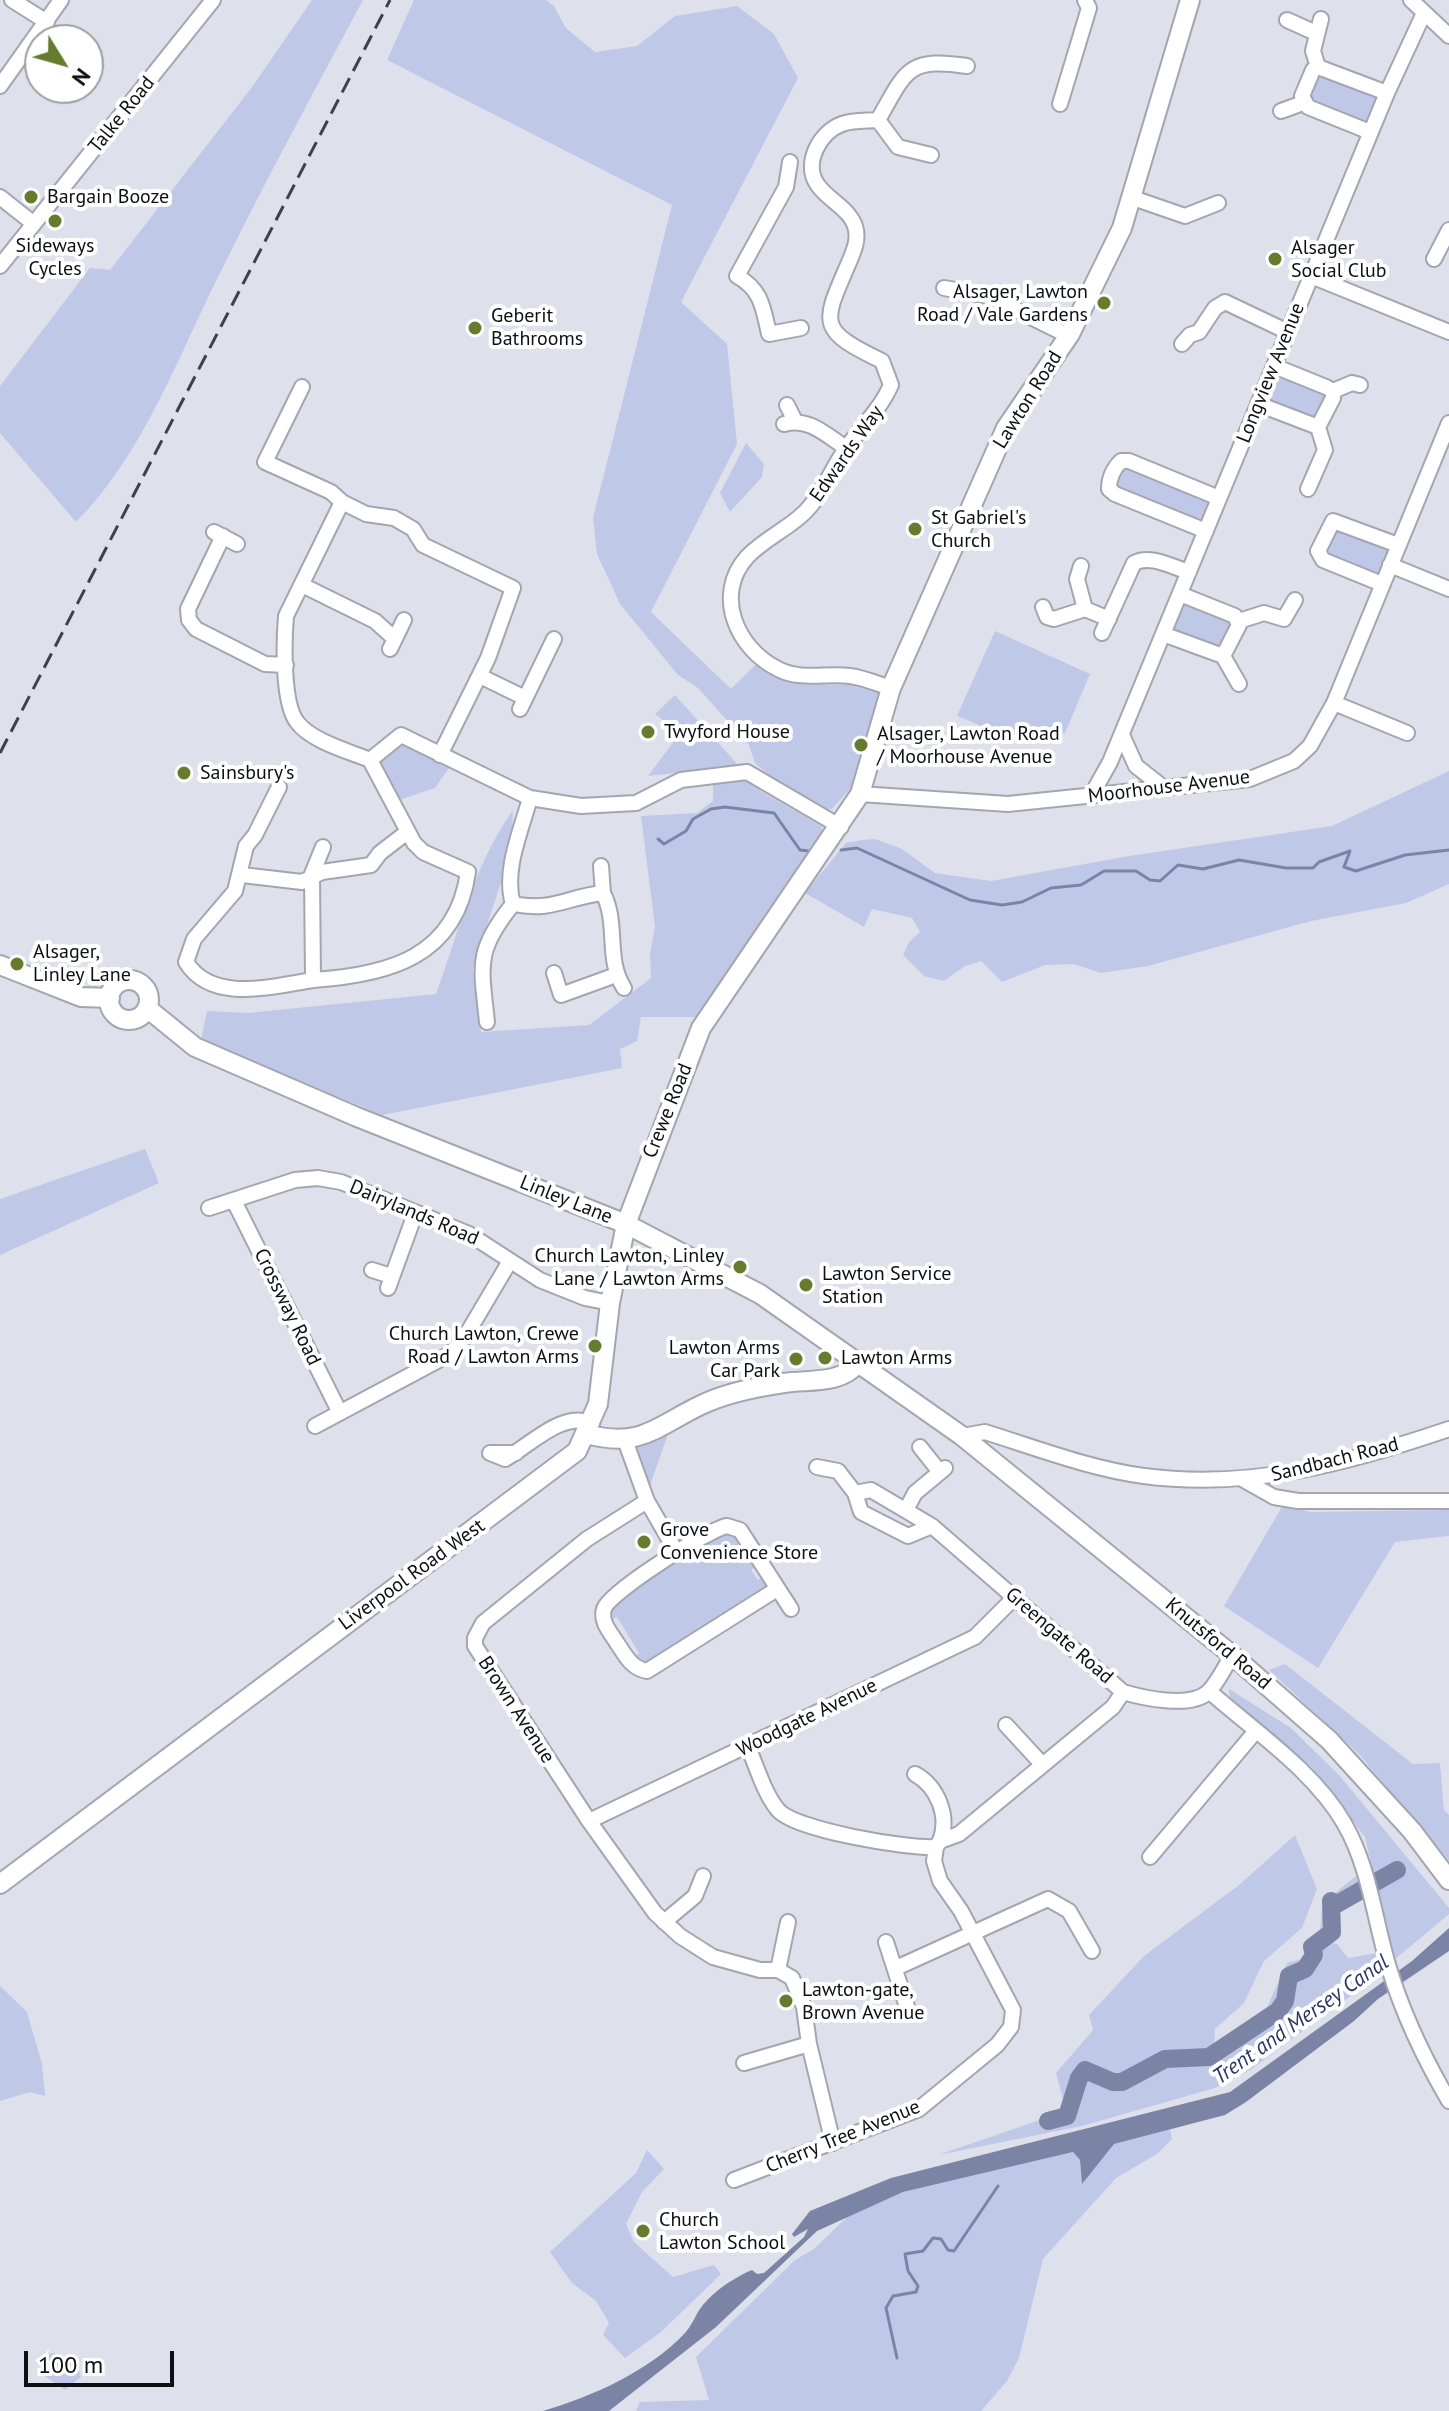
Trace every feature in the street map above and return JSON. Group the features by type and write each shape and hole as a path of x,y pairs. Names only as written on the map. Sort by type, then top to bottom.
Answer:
{"main road":[{"name":"Lawton Road","path":"841,827 860,794 891,688 1006,428 1069,336 1113,252 1133,198 1190,0"},
{"name":"Crewe Road","path":"589,1429 602,1379 610,1303 626,1224 701,1028 841,827"},
{"path":"0,965 81,997 110,998"},
{"path":"133,980 147,992 147,1008 139,1017 127,1020 112,1010 110,998 115,986 133,980"},
{"name":"Linley Lane","path":"147,1008 195,1047 357,1117 626,1224 760,1294 962,1436"},
{"path":"589,1429 625,1440 671,1424 699,1406 721,1398 785,1383 841,1376 858,1363"},
{"name":"Liverpool Road West","path":"0,1884 101,1805 565,1463 589,1429"},
{"name":"Knutsford Road","path":"962,1436 1232,1655 1329,1740 1412,1831 1449,1880"}],"street":[{"path":"12,0 47,22"},
{"path":"0,86 61,0"},
{"name":"Talke Road","path":"0,266 213,0"},
{"path":"1060,104 1089,8 1085,0"},
{"path":"1411,0 1449,36"},
{"name":"Longview Avenue","path":"1091,796 1122,735 1370,132 1424,13"},
{"path":"1287,20 1318,26 1313,51 1318,67"},
{"path":"813,162 786,162 786,187 737,276 752,284 761,296 769,334 828,323 830,306 856,245 856,229 846,212 817,184 813,162 816,149 825,135 841,125 878,120 910,70 930,56 951,70 967,66"},
{"path":"1318,67 1387,93"},
{"path":"1303,103 1302,96 1313,70 1318,67"},
{"path":"1281,111 1303,103 1370,132"},
{"path":"878,120 898,147 922,159"},
{"path":"0,197 34,224"},
{"path":"1133,198 1185,216 1218,203"},
{"path":"1434,259 1449,230"},
{"path":"1311,276 1449,332"},
{"path":"944,288 988,296 1069,336"},
{"path":"1182,344 1190,335 1199,332 1215,308 1225,302 1288,332"},
{"name":"Edwards Way","path":"828,323 839,339 882,361 891,385 885,399 846,448 804,514 743,562 732,587 731,616 753,651 775,668 794,676 851,676 891,688"},
{"path":"1274,366 1333,391 1352,383 1360,385"},
{"path":"302,387 300,406 265,462 331,492 342,502 366,514 394,518 413,529 423,545 518,586 480,676 440,755"},
{"path":"1308,489 1325,450 1318,427 1333,398 1333,391"},
{"path":"1258,404 1318,427"},
{"path":"787,405 790,422 812,425 846,448"},
{"name":"Moorhouse Avenue","path":"860,794 1008,804 1250,779 1274,772 1310,746 1334,703 1449,423"},
{"path":"1206,531 1115,494 1109,489 1109,481 1115,466 1129,461 1219,498"},
{"path":"279,787 246,846 242,875 231,899 216,911 194,939 186,962 193,973 214,985 245,990 396,965 429,949 458,910 470,866 423,852 406,833 386,784 370,760 315,736 297,723 290,708 286,616 342,502"},
{"path":"1382,584 1323,560 1318,551 1333,521 1398,545"},
{"path":"237,544 218,534 188,609 189,620 196,629 265,664 286,665"},
{"path":"1081,566 1077,579 1085,609 1106,626 1134,563 1142,559 1189,572"},
{"path":"1390,565 1449,589"},
{"path":"302,585 375,621 393,644 404,620"},
{"path":"1180,594 1239,621 1264,613 1284,619 1295,600"},
{"path":"1043,607 1047,617 1054,619 1085,609"},
{"path":"1223,656 1239,621"},
{"path":"1163,634 1223,656 1239,684"},
{"path":"480,676 522,703 554,639"},
{"path":"1334,703 1407,733"},
{"path":"370,760 401,735 530,798 581,806 636,803 681,780 747,772 841,827"},
{"path":"1122,735 1136,766 1164,788"},
{"path":"513,904 508,889 510,874 530,798"},
{"path":"242,875 302,882 312,874 371,865 380,853 406,833"},
{"path":"313,980 312,874 323,847"},
{"path":"554,973 561,995 620,981 611,950 611,908 603,893 601,866"},
{"path":"513,904 538,909 556,907 574,896 603,893"},
{"path":"487,1022 480,962 486,943 513,904"},
{"name":"Dairylands Road","path":"209,1208 295,1180 318,1178 341,1182 469,1234 566,1292 610,1303"},
{"name":"Crossway Road","path":"234,1201 340,1413"},
{"path":"372,1270 389,1282 415,1214"},
{"path":"315,1426 450,1354 465,1337 510,1261"},
{"path":"516,1453 574,1418 589,1429"},
{"name":"Sandbach Road","path":"962,1436 985,1432 1141,1476 1242,1479 1297,1473 1449,1429"},
{"path":"625,1440 647,1501 677,1553"},
{"path":"907,1508 915,1493 942,1470 920,1447"},
{"path":"998,1466 1011,1451 1031,1447"},
{"name":"Greengate Road","path":"817,1467 838,1471 855,1493 861,1512 908,1536 932,1526"},
{"path":"1297,1473 1298,1501"},
{"path":"1242,1479 1274,1497 1298,1501 1449,1501"},
{"name":"Greengate Road","path":"855,1493 871,1490 907,1508 932,1526 1123,1692 1137,1697 1190,1700 1209,1691"},
{"name":"Brown Avenue","path":"647,1501 587,1539 483,1623 475,1638 481,1657 589,1821 664,1922 713,1957 760,1970 778,1970"},
{"path":"777,1589 652,1669 639,1670 632,1666 604,1623 605,1605 677,1553 721,1527 740,1530 791,1609"},
{"name":"Woodgate Avenue","path":"589,1821 975,1637 1014,1598"},
{"path":"1232,1655 1209,1691 1324,1795 1344,1823 1366,1875 1397,1991 1430,2069 1449,2101"},
{"path":"748,1747 773,1800 791,1820 902,1844 938,1844 959,1834 1041,1763 1113,1707 1123,1692"},
{"path":"1006,1725 1041,1763"},
{"path":"1150,1857 1255,1732"},
{"name":"Cherry Tree Avenue","path":"734,2180 919,2109 1006,2035 1013,2010 973,1934 940,1881 934,1861 944,1830 936,1793 926,1780 915,1774"},
{"path":"1214,1783 1227,1794"},
{"path":"664,1922 695,1896 703,1876"},
{"path":"896,1968 1048,1899 1056,1900 1069,1911 1092,1951"},
{"path":"788,1922 778,1970 792,1978 799,1989 833,2143"},
{"path":"886,1942 908,2010"},
{"path":"744,2063 809,2044"}],"shaded area":[{"path":"312,0 363,0 252,210 138,439 120,468 76,522 0,433 0,386 90,268 110,270 252,87"},
{"path":"414,0 546,0 554,6 566,28 595,52 637,46 675,16 737,6 774,34 798,78 681,302 727,344 737,444 651,612 731,689 756,664 793,684 850,685 882,694 857,781 832,809 823,810 780,785 755,763 749,745 698,688 678,675 620,604 597,554 593,518 672,205 387,60"},
{"path":"1316,72 1382,95 1368,127 1307,101"},
{"path":"1276,370 1330,393 1320,421 1263,403"},
{"path":"746,443 764,464 762,477 730,512 720,493"},
{"path":"1122,464 1215,500 1203,527 1112,487"},
{"path":"1331,527 1393,546 1380,580 1322,555"},
{"path":"1183,598 1233,619 1224,651 1169,633"},
{"path":"995,631 1090,674 1065,733 1014,739 957,716"},
{"path":"675,695 739,766 648,776 680,733 655,714"},
{"path":"405,745 449,768 435,788 399,800 381,761 396,747"},
{"path":"1449,771 1449,884 1406,903 1311,921 1148,966 1101,973 1074,964 1045,965 1002,982 981,961 965,966 944,981 924,976 903,955 909,942 920,932 912,918 872,909 864,927 805,893 846,843 875,839 902,849 935,873 991,881 1129,856 1332,826"},
{"path":"744,774 762,792 821,826 824,835 700,1017 641,1017 637,1041 620,1049 622,1068 382,1115 201,1040 207,1011 248,1013 436,994 478,876 499,831 513,810 511,851 473,969 481,1032 589,1025 651,978 650,953 655,927 641,816 697,813 713,801 713,782"},
{"path":"145,1149 159,1183 0,1255 0,1199"},
{"path":"668,1434 648,1491 636,1453 638,1448"},
{"path":"1283,1505 1310,1512 1449,1510 1449,1536 1395,1542 1318,1668 1224,1606"},
{"path":"723,1531 731,1531 743,1541 736,1546 743,1559 752,1554 758,1565 751,1570 758,1580 764,1575 767,1589 647,1668 633,1659 639,1653 617,1617 608,1621 611,1605"},
{"path":"1285,1664 1413,1764 1440,1763 1444,1810 1449,1815 1449,1861 1359,1754 1269,1670"},
{"path":"1229,1689 1291,1728 1339,1775 1449,1908 1449,1914 1394,1960 1365,1837 1311,1767 1230,1698"},
{"path":"1295,1835 1317,1889 1302,1928 1264,1961 1244,2003 1215,2029 1214,2044 1267,2007 1287,1963 1302,1959 1320,1932 1322,1910 1330,1897 1356,1876 1363,1893 1338,1910 1327,1942 1337,1944 1348,1958 1377,1953 1379,1968 1374,1979 1250,2070 1215,2088 1082,2126 938,2155 1066,2111 1056,2073 1093,2030 1089,2015 1144,1956 1239,1885"},
{"path":"1449,1928 1449,1951 1378,1999 1354,2021 1225,2115 1114,2144 1082,2184 1080,2160 1073,2152 903,2192 817,2231 716,2327 609,2411 543,2411 600,2390 654,2360 685,2333 715,2293 752,2270 757,2274 764,2273 804,2237 808,2229 794,2237 792,2234 810,2211 891,2178 1230,2092 1412,1961"},
{"path":"0,1986 27,2012 42,2064 45,2096 30,2092 0,2101"},
{"path":"1170,2129 1172,2139 1157,2154 1116,2178 1043,2259 1019,2358 1007,2381 981,2411 636,2411 640,2402 709,2400 696,2357 795,2260 814,2249 847,2217 903,2192 1073,2152 1080,2160 1082,2183 1114,2144"},
{"path":"647,2150 664,2169 642,2192 626,2224 634,2242 673,2277 714,2265 721,2274 661,2332 625,2358 603,2335 609,2323 596,2301 572,2283 550,2252 636,2173"},
{"path":"54,2353 71,2361 81,2377 65,2390 40,2373 44,2354"}],"waterway":[{"path":"658,839 664,844 686,831 693,819 711,809 725,807 774,813 800,850 809,851"},
{"path":"841,850 857,848 970,900 1002,905 1022,902 1051,888 1081,885 1104,871 1136,871 1150,880 1160,881 1178,865 1203,869 1239,860 1286,868 1313,868 1319,862 1350,851 1344,867 1356,871 1405,855 1449,850"},
{"name":"Trent and Mersey Canal","path":"1048,2121 1067,2116 1079,2078 1085,2070 1113,2082 1122,2082 1165,2059 1209,2057 1278,2011 1285,2001 1289,1976 1305,1969 1314,1955 1312,1947 1332,1932 1331,1901 1337,1904 1397,1870"},
{"path":"897,2358 886,2308 893,2296 916,2292 918,2286 908,2271 905,2254 923,2251 933,2238 941,2239 948,2250 954,2251 998,2186"}],"railway":[{"path":"0,753 390,0"}],"place":[{"name":"Bargain Booze","path":"31,197"},
{"name":"Sideways Cycles","path":"55,221"},
{"name":"Alsager Social Club","path":"1275,259"},
{"name":"Alsager, Lawton Road / Vale Gardens","path":"1104,303"},
{"name":"Geberit Bathrooms","path":"475,328"},
{"name":"St Gabriel's Church","path":"915,529"},
{"name":"Twyford House","path":"648,732"},
{"name":"Alsager, Lawton Road / Moorhouse Avenue","path":"861,745"},
{"name":"Sainsbury's","path":"184,773"},
{"name":"Alsager, Linley Lane","path":"17,964"},
{"name":"Church Lawton, Linley Lane / Lawton Arms","path":"740,1267"},
{"name":"Lawton Service Station","path":"806,1285"},
{"name":"Church Lawton, Crewe Road / Lawton Arms","path":"595,1346"},
{"name":"Lawton Arms","path":"825,1358"},
{"name":"Lawton Arms Car Park","path":"796,1359"},
{"name":"Grove Convenience Store","path":"644,1542"},
{"name":"Lawton-gate, Brown Avenue","path":"786,2001"},
{"name":"Church Lawton School","path":"643,2231"}]}
